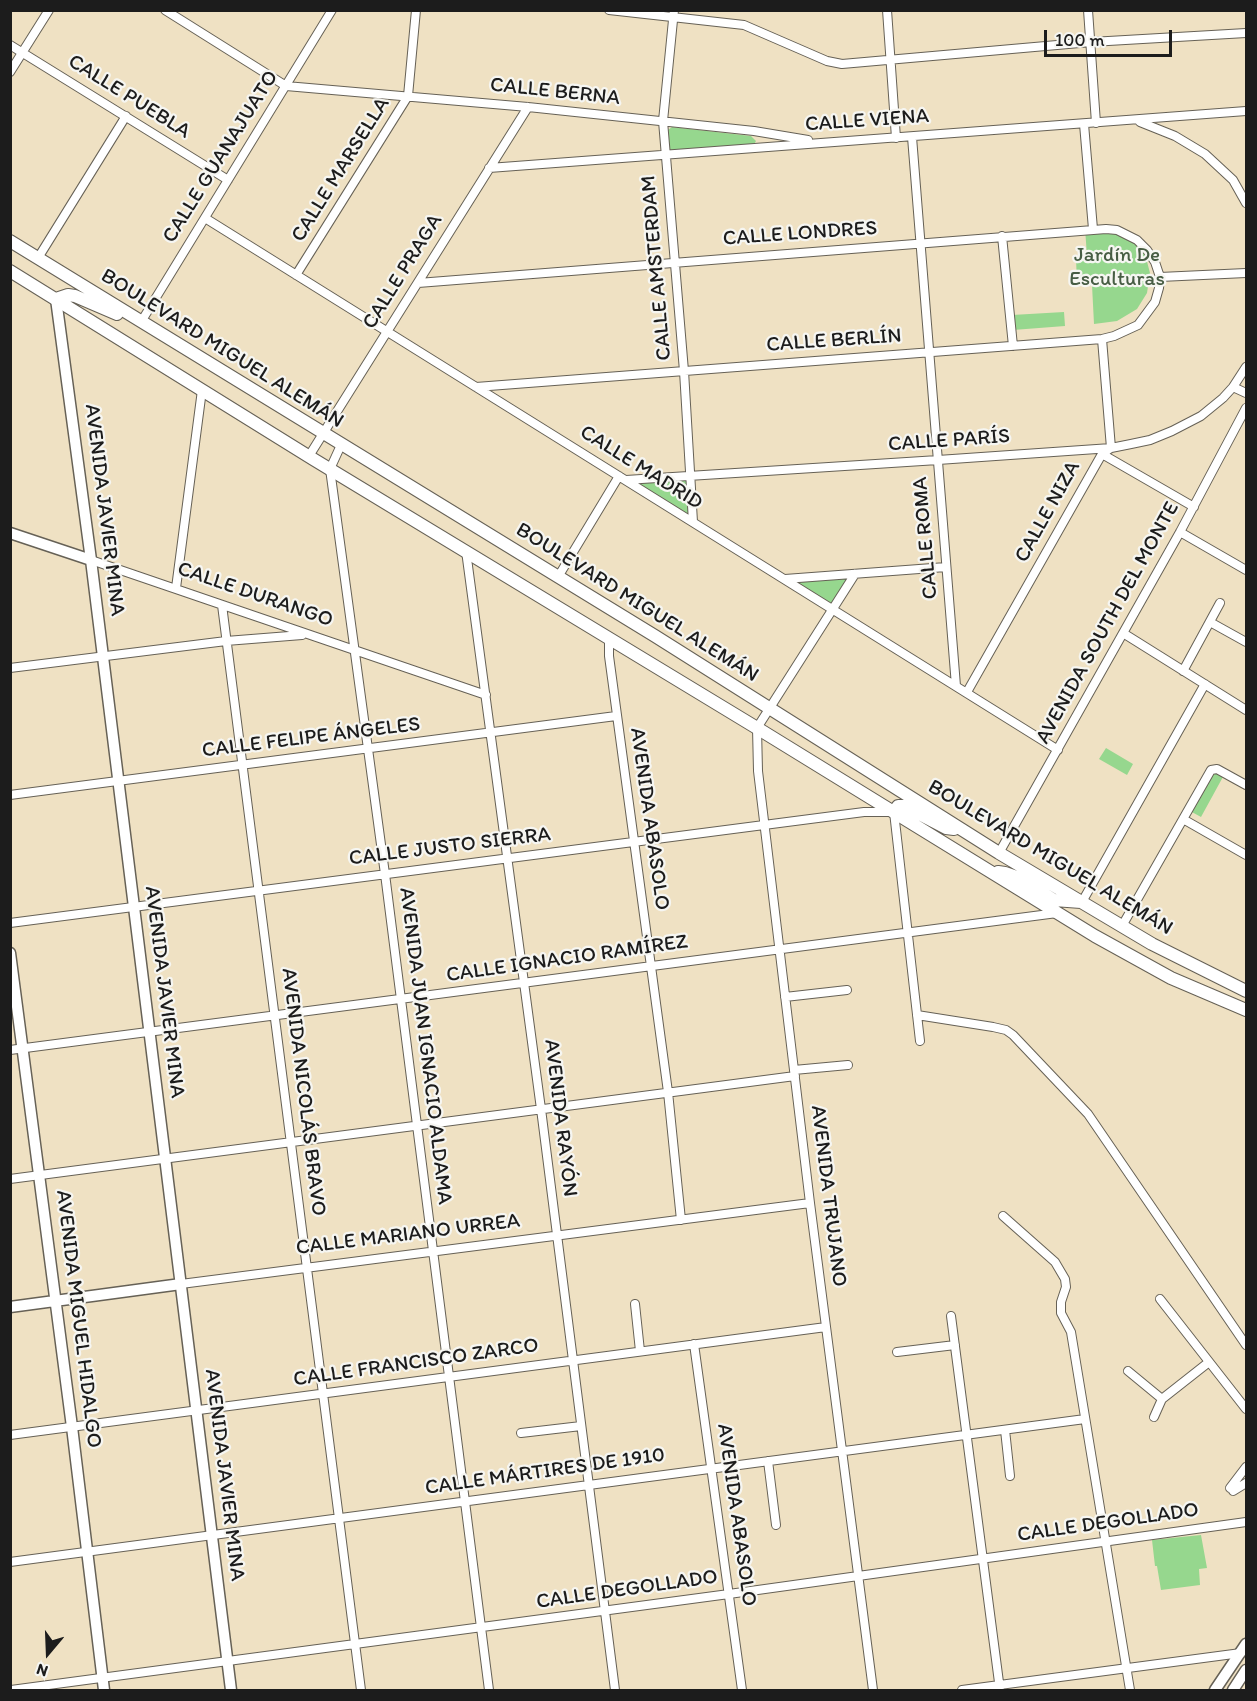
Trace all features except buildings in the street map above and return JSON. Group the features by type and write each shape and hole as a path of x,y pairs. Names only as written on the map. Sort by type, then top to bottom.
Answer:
{"highway":[{"name":"BOULEVARD MIGUEL ALEMÁN","path":"10,240 770,708 961,830 1152,944 1246,991"},
{"name":"BOULEVARD MIGUEL ALEMÁN","path":"10,271 1057,913 1142,963 1201,992 1246,1010"},
{"path":"56,299 68,295 75,296 141,322"},
{"path":"894,812 898,806 904,806 946,828 961,830"},
{"path":"991,872 1005,873 1019,878 1054,900 1082,902"},
{"path":"1228,982 1246,981"}],"main road":[{"name":"AVENIDA JAVIER MINA","path":"56,299 91,560 231,1690"},
{"name":"CALLE DURANGO","path":"10,533 91,560"},
{"name":"AVENIDA MIGUEL HIDALGO","path":"10,953 104,1690"},
{"name":"CALLE MARIANO URREA","path":"10,1307 181,1284"},
{"path":"1215,1690 1244,1648"},
{"path":"1233,1690 1246,1670"}],"street":[{"path":"10,72 49,10"},
{"path":"165,10 286,86"},
{"name":"CALLE GUANAJUATO","path":"141,322 332,10"},
{"name":"CALLE MARSELLA","path":"296,275 408,96 416,10"},
{"path":"609,10 674,14 744,25 835,63 1091,42 1246,33"},
{"path":"886,10 896,138"},
{"path":"1088,10 1096,123"},
{"name":"CALLE AMSTERDAM","path":"674,14 663,121 684,371 693,522"},
{"name":"CALLE PUEBLA","path":"10,45 228,180"},
{"name":"CALLE BERNA","path":"286,86 663,121 754,131 820,142"},
{"name":"CALLE PRAGA","path":"309,456 528,107"},
{"name":"CALLE VIENA","path":"489,168 1246,111"},
{"path":"38,258 126,116"},
{"path":"1133,120 1175,136 1205,154 1233,180 1246,202"},
{"path":"1084,124 1093,229"},
{"name":"CALLE ROMA","path":"912,137 956,686"},
{"name":"CALLE MADRID","path":"205,218 1058,750"},
{"name":"CALLE LONDRES","path":"418,283 1093,229 1117,230 1137,240 1148,250 1160,277"},
{"path":"1002,236 1013,346"},
{"path":"1160,277 1246,273"},
{"name":"CALLE BERLÍN","path":"476,387 1102,339 1138,325 1155,302 1160,277"},
{"path":"1102,339 1111,448"},
{"name":"CALLE PARÍS","path":"622,478 690,476 1111,448 1150,440 1173,431 1211,408 1233,387 1246,367"},
{"path":"1233,387 1246,393"},
{"path":"176,588 202,390"},
{"name":"AVENIDA SOUTH DEL MONTE","path":"999,853 1194,507 1246,408"},
{"path":"330,469 341,445"},
{"name":"CALLE NIZA","path":"967,693 1102,453 1111,448"},
{"path":"1102,453 1194,507"},
{"name":"AVENIDA JUAN IGNACIO ALDAMA","path":"330,469 369,748 489,1690"},
{"path":"558,577 622,478"},
{"path":"1180,532 1244,568 1246,557"},
{"path":"10,539 22,537"},
{"name":"AVENIDA RAYÓN","path":"466,551 541,1109 615,1690"},
{"name":"CALLE DURANGO","path":"91,560 486,695"},
{"path":"785,579 946,567"},
{"path":"758,728 855,574"},
{"path":"1183,670 1220,603"},
{"name":"AVENIDA NICOLÁS BRAVO","path":"222,605 361,1690"},
{"path":"1210,622 1246,642"},
{"path":"1123,633 1246,710"},
{"path":"10,668 226,641 307,634"},
{"name":"AVENIDA ABASOLO","path":"609,638 616,716 668,1092 681,1220"},
{"path":"1082,902 1205,684"},
{"name":"CALLE FELIPE ÁNGELES","path":"10,795 616,716"},
{"name":"AVENIDA TRUJANO","path":"758,728 759,771 794,1073 873,1690"},
{"path":"1122,926 1211,770 1214,768 1246,785"},
{"name":"CALLE JUSTO SIERRA","path":"10,923 864,812 894,812"},
{"path":"894,812 920,1041"},
{"path":"1183,819 1246,855"},
{"name":"CALLE IGNACIO RAMÍREZ","path":"10,1050 1057,913"},
{"path":"785,997 847,990"},
{"path":"917,1015 1006,1029 1013,1035 1088,1114 1246,1346"},
{"path":"10,1179 668,1092 848,1065"},
{"name":"CALLE MARIANO URREA","path":"181,1284 810,1203"},
{"path":"1003,1216 1055,1262 1065,1279 1066,1287 1061,1302 1064,1320 1071,1332 1130,1690"},
{"path":"1160,1299 1246,1409"},
{"path":"635,1304 640,1351"},
{"path":"951,1316 1000,1688"},
{"name":"CALLE FRANCISCO ZARCO","path":"10,1435 826,1326"},
{"name":"AVENIDA ABASOLO","path":"694,1344 742,1690"},
{"path":"897,1352 955,1345"},
{"path":"1154,1417 1162,1400 1209,1362"},
{"path":"1128,1371 1162,1400"},
{"name":"CALLE MÁRTIRES DE 1910","path":"10,1562 1085,1419"},
{"path":"521,1433 581,1425"},
{"path":"1005,1430 1010,1476"},
{"path":"768,1461 776,1525"},
{"path":"1246,1467 1231,1490 1246,1483"},
{"name":"CALLE DEGOLLADO","path":"11,1690 481,1628 1246,1522"},
{"path":"962,1690 1000,1688 1244,1648"}],"green space":[{"path":"672,127 751,136 756,141 753,146 672,151 669,148 668,130"},
{"name":"Jardín De Esculturas","path":"1100,227 1134,239 1145,254 1150,273 1147,293 1137,309 1117,321 1094,324 1092,285 1077,286 1076,257 1087,256 1085,228"},
{"path":"1064,312 1065,326 1013,330 1012,315"},
{"path":"692,476 693,520 630,480"},
{"path":"852,573 830,606 782,576"},
{"path":"1106,748 1133,764 1127,775 1099,759"},
{"path":"1211,769 1224,775 1201,817 1190,811"},
{"path":"1201,1535 1207,1568 1199,1569 1200,1585 1161,1590 1152,1540"}]}
